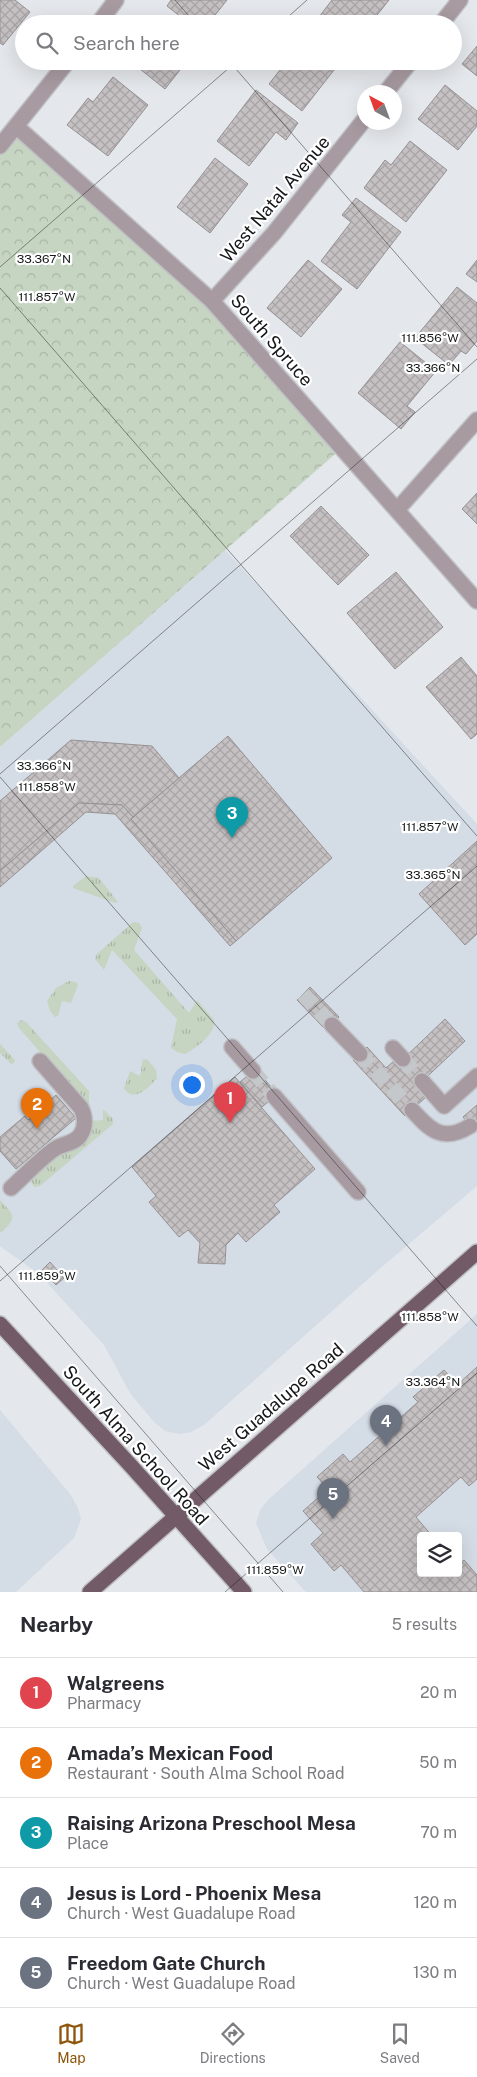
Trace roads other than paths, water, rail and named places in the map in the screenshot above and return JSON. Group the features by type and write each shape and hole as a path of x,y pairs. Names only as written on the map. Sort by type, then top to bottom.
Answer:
{"main road":[{"name":"West Guadalupe Road","path":"90,1592 477,1252"},
{"name":"South Alma School Road","path":"0,1324 244,1592"}],"street":[{"path":"105,15 116,0"},
{"path":"448,15 460,0"},
{"path":"0,146 61,70"},
{"path":"392,85 404,70"},
{"name":"South Spruce","path":"17,127 212,301 477,601"},
{"name":"West Natal Avenue","path":"212,301 274,233 357,129"},
{"path":"396,510 477,420"},
{"path":"335,1028 360,1054"},
{"path":"232,1047 253,1071"},
{"path":"11,1188 58,1147 71,1144 81,1135 84,1124 84,1114 81,1108 40,1061"},
{"path":"422,1081 444,1106 477,1076"},
{"path":"274,1096 358,1192"},
{"path":"412,1110 432,1130 443,1135 453,1134 470,1126"}],"tunnel":[{"path":"303,994 332,1025"},
{"path":"360,1054 412,1110"},
{"path":"403,1059 422,1081"},
{"path":"253,1071 274,1096"}],"place":[{"name":"Raising Arizona Preschool Mesa","path":"232,838"},
{"name":"Walgreens","path":"230,1123"},
{"name":"Amada’s Mexican Food","path":"37,1129"},
{"name":"Jesus is Lord - Phoenix Mesa","path":"386,1446"},
{"name":"Freedom Gate Church","path":"333,1519"}]}
